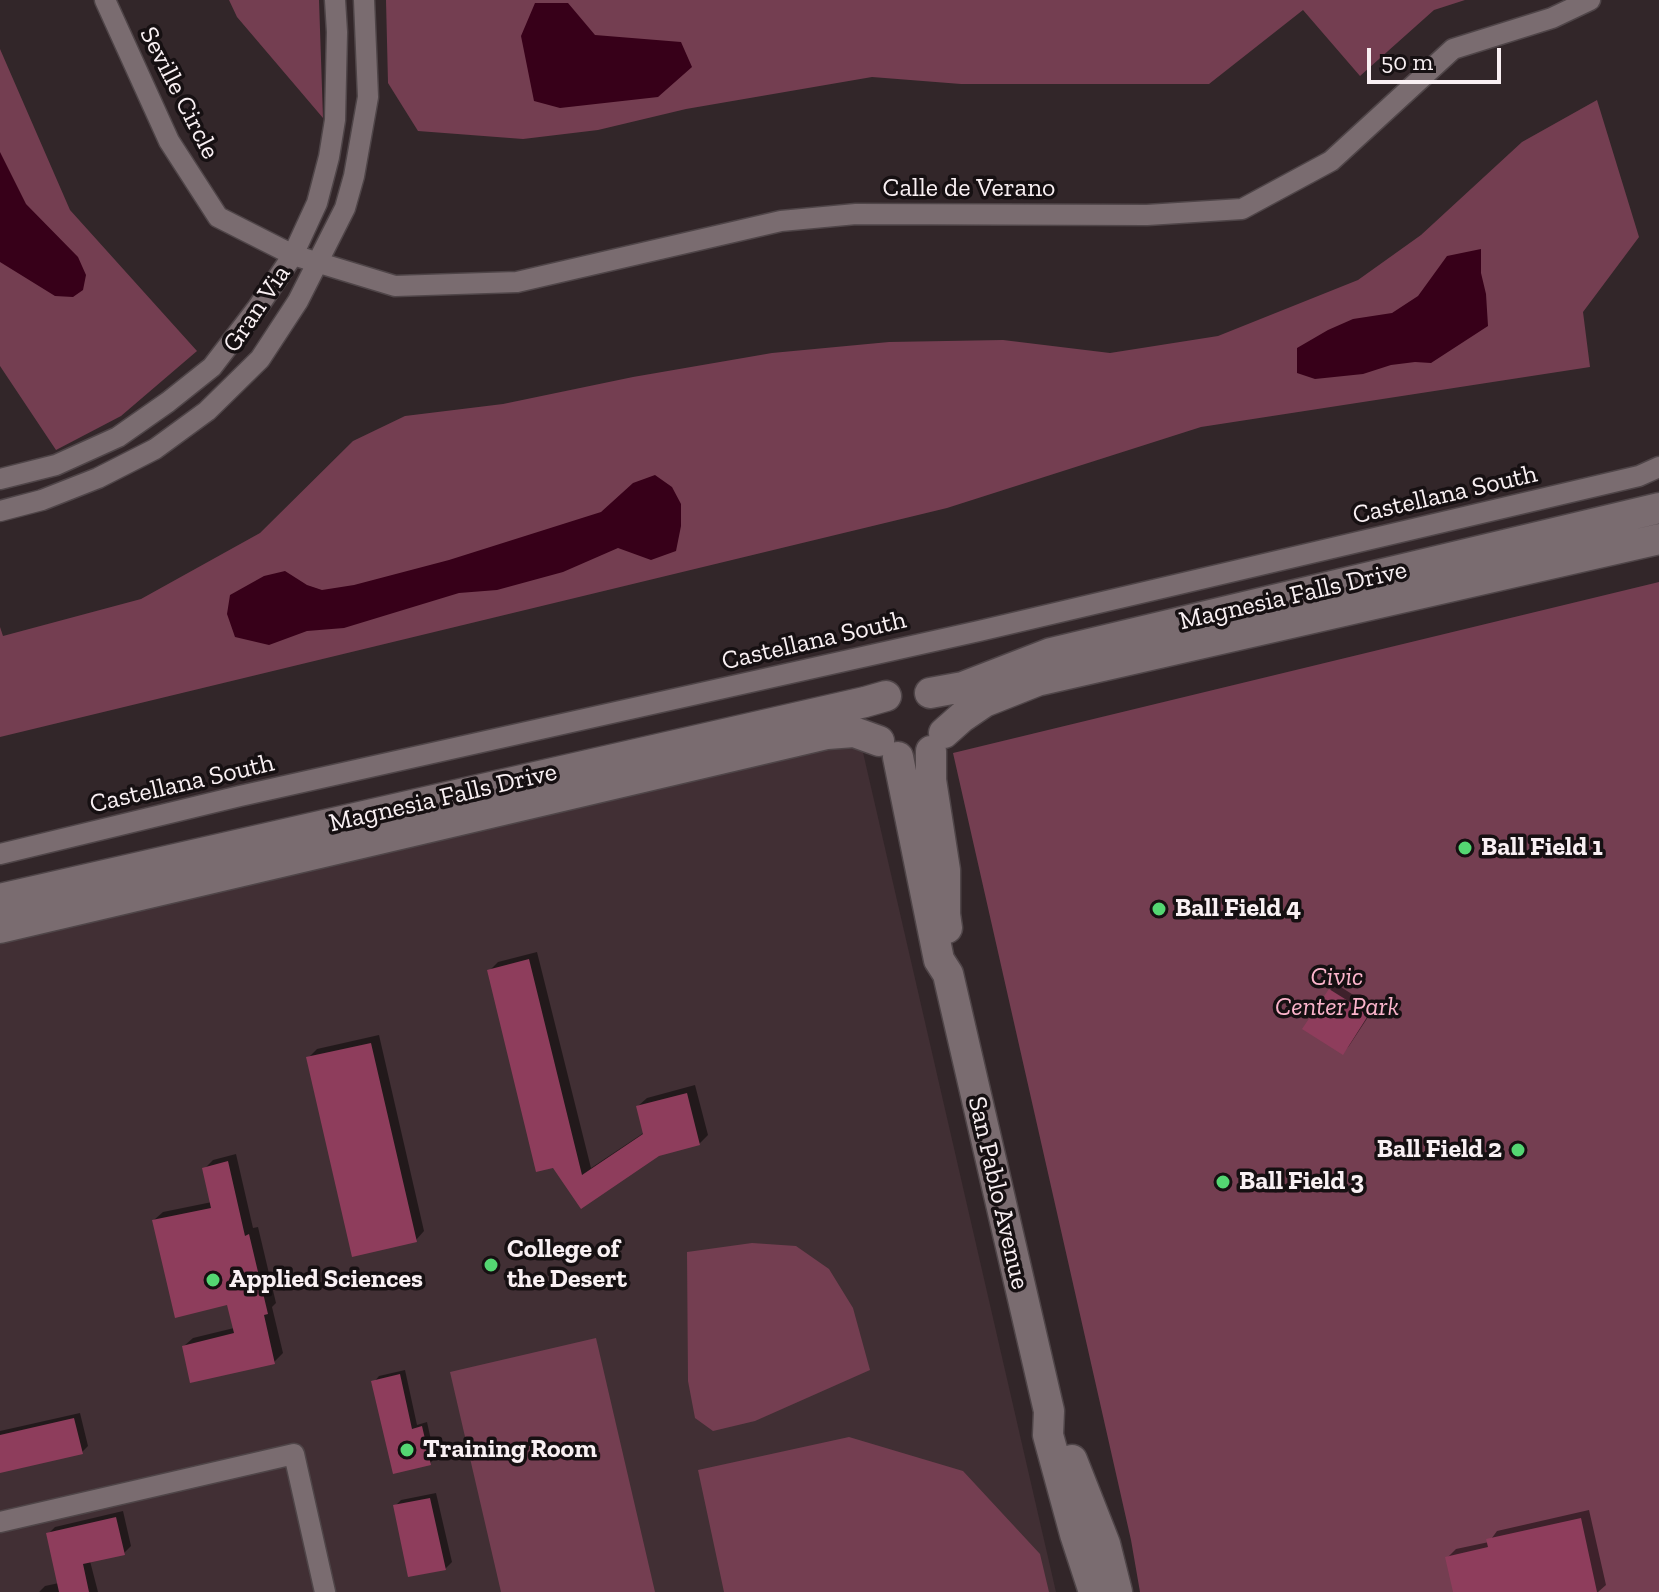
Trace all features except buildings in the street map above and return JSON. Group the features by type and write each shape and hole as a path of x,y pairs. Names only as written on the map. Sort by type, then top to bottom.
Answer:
{"street":[{"name":"Seville Circle","path":"105,0 169,141 218,217 293,255"},
{"name":"Gran Via","path":"0,479 56,465 118,437 212,367 258,307 293,255 317,203 329,157 335,120 335,0"},
{"name":"Gran Via","path":"0,511 42,500 98,478 155,449 207,411 260,359 298,301 345,208 368,97 364,0"},
{"name":"Calle de Verano","path":"293,255 395,286 517,282 781,221 856,214 1147,215 1242,209 1331,161 1453,49 1552,18 1590,0"},
{"name":"Castellana South","path":"0,854 240,796 979,631 1639,476 1659,467"},
{"name":"Magnesia Falls Drive","path":"930,693 963,687 1051,653 1659,508"},
{"name":"Magnesia Falls Drive","path":"938,742 962,717 984,702 1037,681 1659,539"},
{"path":"920,688 930,693 944,711 946,722 938,742 921,757 910,759 888,749 874,730 878,706 896,689 920,688"},
{"name":"Magnesia Falls Drive","path":"0,899 886,696"},
{"name":"Magnesia Falls Drive","path":"0,928 827,734 854,732 888,749"},
{"name":"San Pablo Avenue","path":"938,742 931,780 945,870 945,914 951,957 948,974"},
{"name":"San Pablo Avenue","path":"888,749 939,960 948,974 1049,1411 1048,1435 1094,1592"},
{"name":"San Pablo Avenue","path":"1049,1411 1062,1433 1105,1544 1117,1592"},
{"path":"0,1522 294,1454 325,1592"}],"shaded area":[{"path":"535,3 568,3 595,35 681,42 692,67 658,97 560,108 534,101 521,36"},
{"path":"0,152 26,204 78,257 86,275 83,290 73,297 55,296 0,262"},
{"path":"1481,249 1488,326 1431,363 1391,365 1363,374 1315,379 1297,373 1297,348 1353,319 1392,313 1418,296 1447,256"},
{"path":"655,475 672,487 681,504 676,551 651,560 618,548 563,572 497,590 459,593 344,628 307,631 269,645 235,637 227,614 230,595 264,576 285,571 307,585 322,590 354,585 449,560 601,512 633,483"},
{"name":"College of the Desert","path":"859,735 1056,1592 0,1592 0,938"}],"green space":[{"path":"229,0 319,0 323,118 237,17"},
{"path":"386,0 1465,0 1434,10 1360,76 1303,10 1209,84 961,84 872,77 686,109 598,130 523,139 418,131 388,83"},
{"path":"0,49 70,210 197,351 121,416 56,450 0,366"},
{"path":"1597,100 1639,237 1583,312 1590,367 1201,427 947,508 0,737 0,627 3,636 141,599 260,533 353,441 405,416 503,404 772,353 889,342 1003,340 1110,353 1218,336 1358,280 1421,235 1522,142"},
{"name":"Civic Center Park","path":"1659,582 1659,1592 1140,1592 1131,1540 953,753"},
{"path":"752,1243 796,1246 829,1269 853,1308 870,1370 755,1421 713,1431 695,1418 688,1381 687,1252"},
{"path":"596,1338 655,1592 501,1592 450,1372"},
{"path":"849,1437 963,1471 1040,1554 1049,1592 724,1592 698,1470"}],"place":[{"name":"Ball Field 1","path":"1465,848"},
{"name":"Ball Field 4","path":"1159,909"},
{"name":"Ball Field 2","path":"1518,1150"},
{"name":"Ball Field 3","path":"1223,1182"},
{"name":"College of the Desert","path":"491,1265"},
{"name":"Applied Sciences","path":"213,1280"},
{"name":"Training Room","path":"407,1450"}]}
